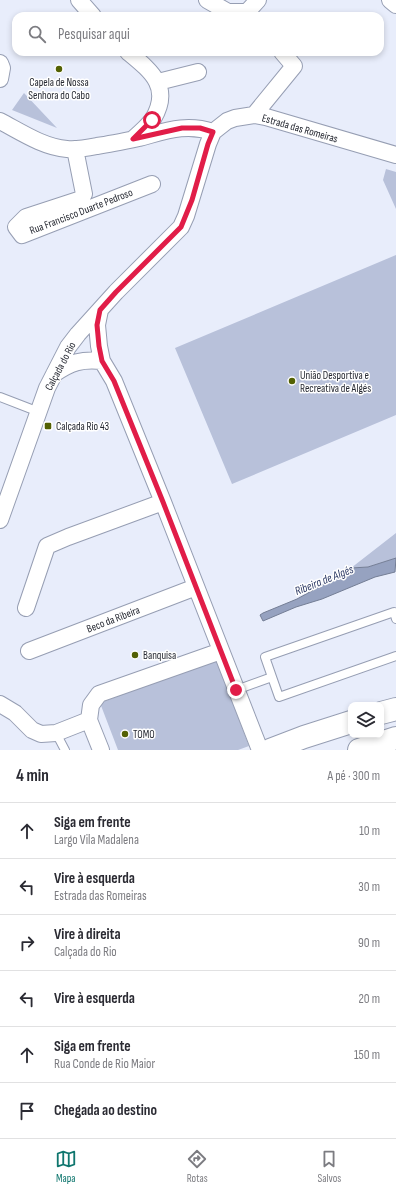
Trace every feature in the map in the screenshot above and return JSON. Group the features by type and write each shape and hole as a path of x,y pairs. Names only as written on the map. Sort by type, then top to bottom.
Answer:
{"street":[{"path":"79,0 90,12"},
{"path":"207,0 228,12"},
{"path":"250,12 258,0"},
{"path":"390,0 396,5"},
{"path":"133,56 148,69 158,82 160,102 152,120 133,139"},
{"path":"254,115 294,66 285,56"},
{"path":"0,62 2,68 0,79"},
{"path":"158,82 198,72"},
{"name":"Estrada das Romeiras","path":"213,132 227,121 254,115 266,117 396,155"},
{"path":"0,121 55,148 75,149 133,139 182,128 200,128 213,132"},
{"name":"Calçada do Rio","path":"0,520 47,388 68,348 78,334 116,292 181,227 192,200 208,144 213,132"},
{"name":"Rua Francisco Duarte Pedroso","path":"75,149 84,194 81,198 26,217 16,227 22,235 152,184"},
{"path":"100,310 97,325 102,361 114,381 260,750"},
{"path":"54,374 64,366 72,363 91,360 102,361"},
{"path":"26,608 47,546 88,529 163,502"},
{"name":"Beco da Ribeira","path":"29,651 196,587"},
{"path":"101,750 89,720 91,705 99,694 221,651"},
{"path":"0,704 15,713 32,730 41,734 56,733 89,720"},
{"path":"384,712 396,709"},
{"path":"270,750 348,723"},
{"path":"359,750 396,738"}],"lane":[{"path":"0,397 39,412"},
{"path":"396,619 394,612 265,657 279,697 396,656"},
{"path":"236,690 272,677"},
{"path":"56,733 64,750"}],"shaded area":[{"path":"24,93 57,128 12,110"},
{"path":"386,169 396,172 396,209 383,180"},
{"name":"União Desportiva e Recreativa de Algés","path":"396,255 396,415 232,484 175,348"},
{"path":"396,533 396,558 368,567 351,568"},
{"path":"396,558 395,572 375,577 263,621 260,615 297,599 328,582 343,571 351,568 368,567"},
{"path":"216,659 249,746 238,750 118,750 100,703"}],"place":[{"name":"Capela de Nossa Senhora do Cabo","path":"59,69"},
{"name":"União Desportiva e Recreativa de Algés","path":"292,381"},
{"name":"Calçada Rio 43","path":"48,426"},
{"name":"Banquisa","path":"135,655"},
{"name":"TOMO","path":"125,734"}],"route":[{"path":"152,120 133,139 191,127 213,132 208,144 192,200 181,227 100,310 97,325 99,346 102,361 114,381 236,690"}],"water label":[{"name":"Ribeira de Algés","path":"324,580"}]}
